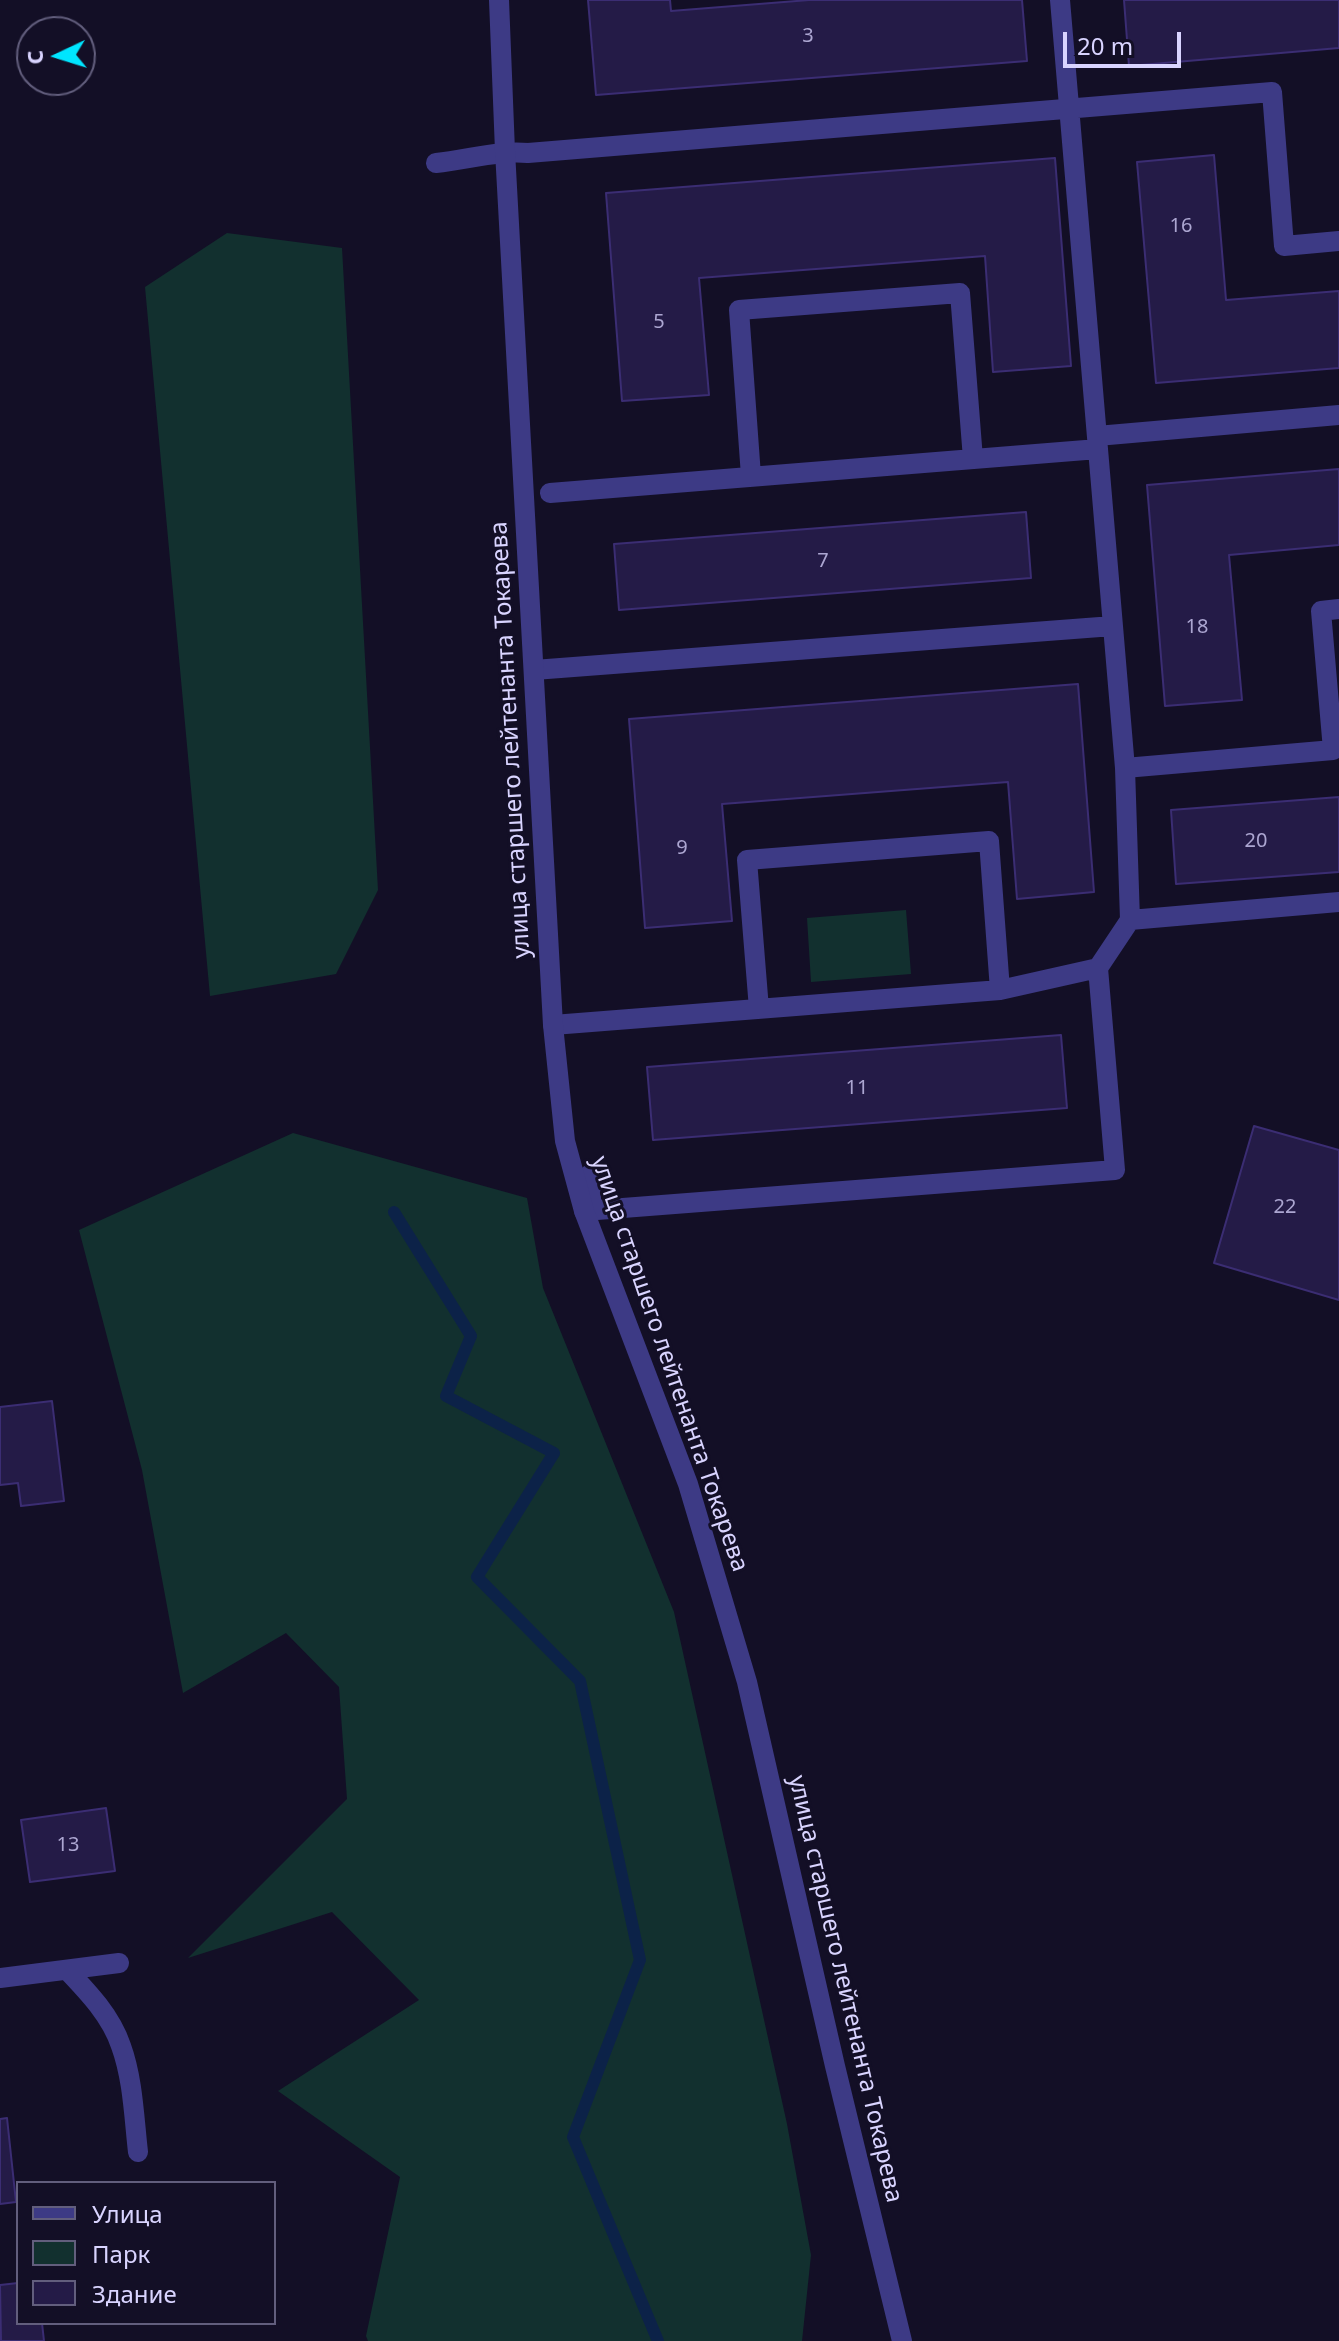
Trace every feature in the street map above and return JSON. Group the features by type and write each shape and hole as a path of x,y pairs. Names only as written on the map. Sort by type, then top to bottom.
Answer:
{"street":[{"name":"улица старшего лейтенанта Токарева","path":"499,0 553,1025 565,1141 688,1484 747,1682 902,2341"},
{"path":"589,1175 588,1211 1115,1170 1098,968 1130,920 1125,768 1060,0"},
{"path":"436,163 466,161 505,151 528,153 1272,92 1284,246 1339,241"},
{"path":"751,476 739,310 960,293 973,459"},
{"path":"550,493 973,459 1339,415"},
{"path":"1125,768 1333,750 1321,611 1339,609"},
{"path":"534,670 1113,626"},
{"path":"759,1009 747,860 989,841 1000,990"},
{"path":"1130,920 1339,902"},
{"path":"553,1025 1000,990 1098,968"},
{"path":"0,1978 119,1963"},
{"path":"67,1970 98,2003 121,2045 131,2091 138,2152"}],"green space":[{"path":"227,233 342,248 378,890 336,974 210,996 145,287"},
{"path":"906,910 911,974 811,982 807,918"},
{"path":"293,1133 527,1198 543,1288 674,1612 787,2124 811,2255 802,2341 368,2341 366,2336 400,2177 278,2091 419,2000 332,1912 188,1958 347,1799 339,1687 286,1633 183,1693 142,1470 79,1230"}],"building":[{"path":"588,0 670,0 671,11 809,0 1022,0 1027,61 596,95"},
{"path":"1124,0 1339,0 1339,48 1129,66"},
{"path":"1214,155 1226,300 1339,291 1339,368 1156,383 1137,162"},
{"path":"1055,158 1071,366 993,372 985,256 699,278 709,395 622,401 606,193"},
{"path":"1339,469 1339,545 1229,555 1242,700 1165,706 1147,485"},
{"path":"1026,512 1031,578 619,610 614,544"},
{"path":"1078,684 1094,892 1017,899 1008,782 722,804 732,921 645,928 629,719"},
{"path":"1339,797 1339,872 1176,884 1171,810"},
{"path":"1061,1035 1067,1108 653,1140 647,1067"},
{"path":"1254,1126 1339,1150 1339,1300 1214,1263"},
{"path":"52,1401 64,1501 21,1506 18,1483 0,1485 0,1407"},
{"path":"106,1808 115,1871 30,1882 21,1820"},
{"path":"7,2118 16,2202 0,2204 0,2119"},
{"path":"16,2283 16,2325 42,2325 44,2341 1,2341 0,2285"}],"waterway":[{"path":"394,1212 471,1336 446,1396 554,1453 477,1577 580,1681 640,1960 573,2137 658,2341"}]}
